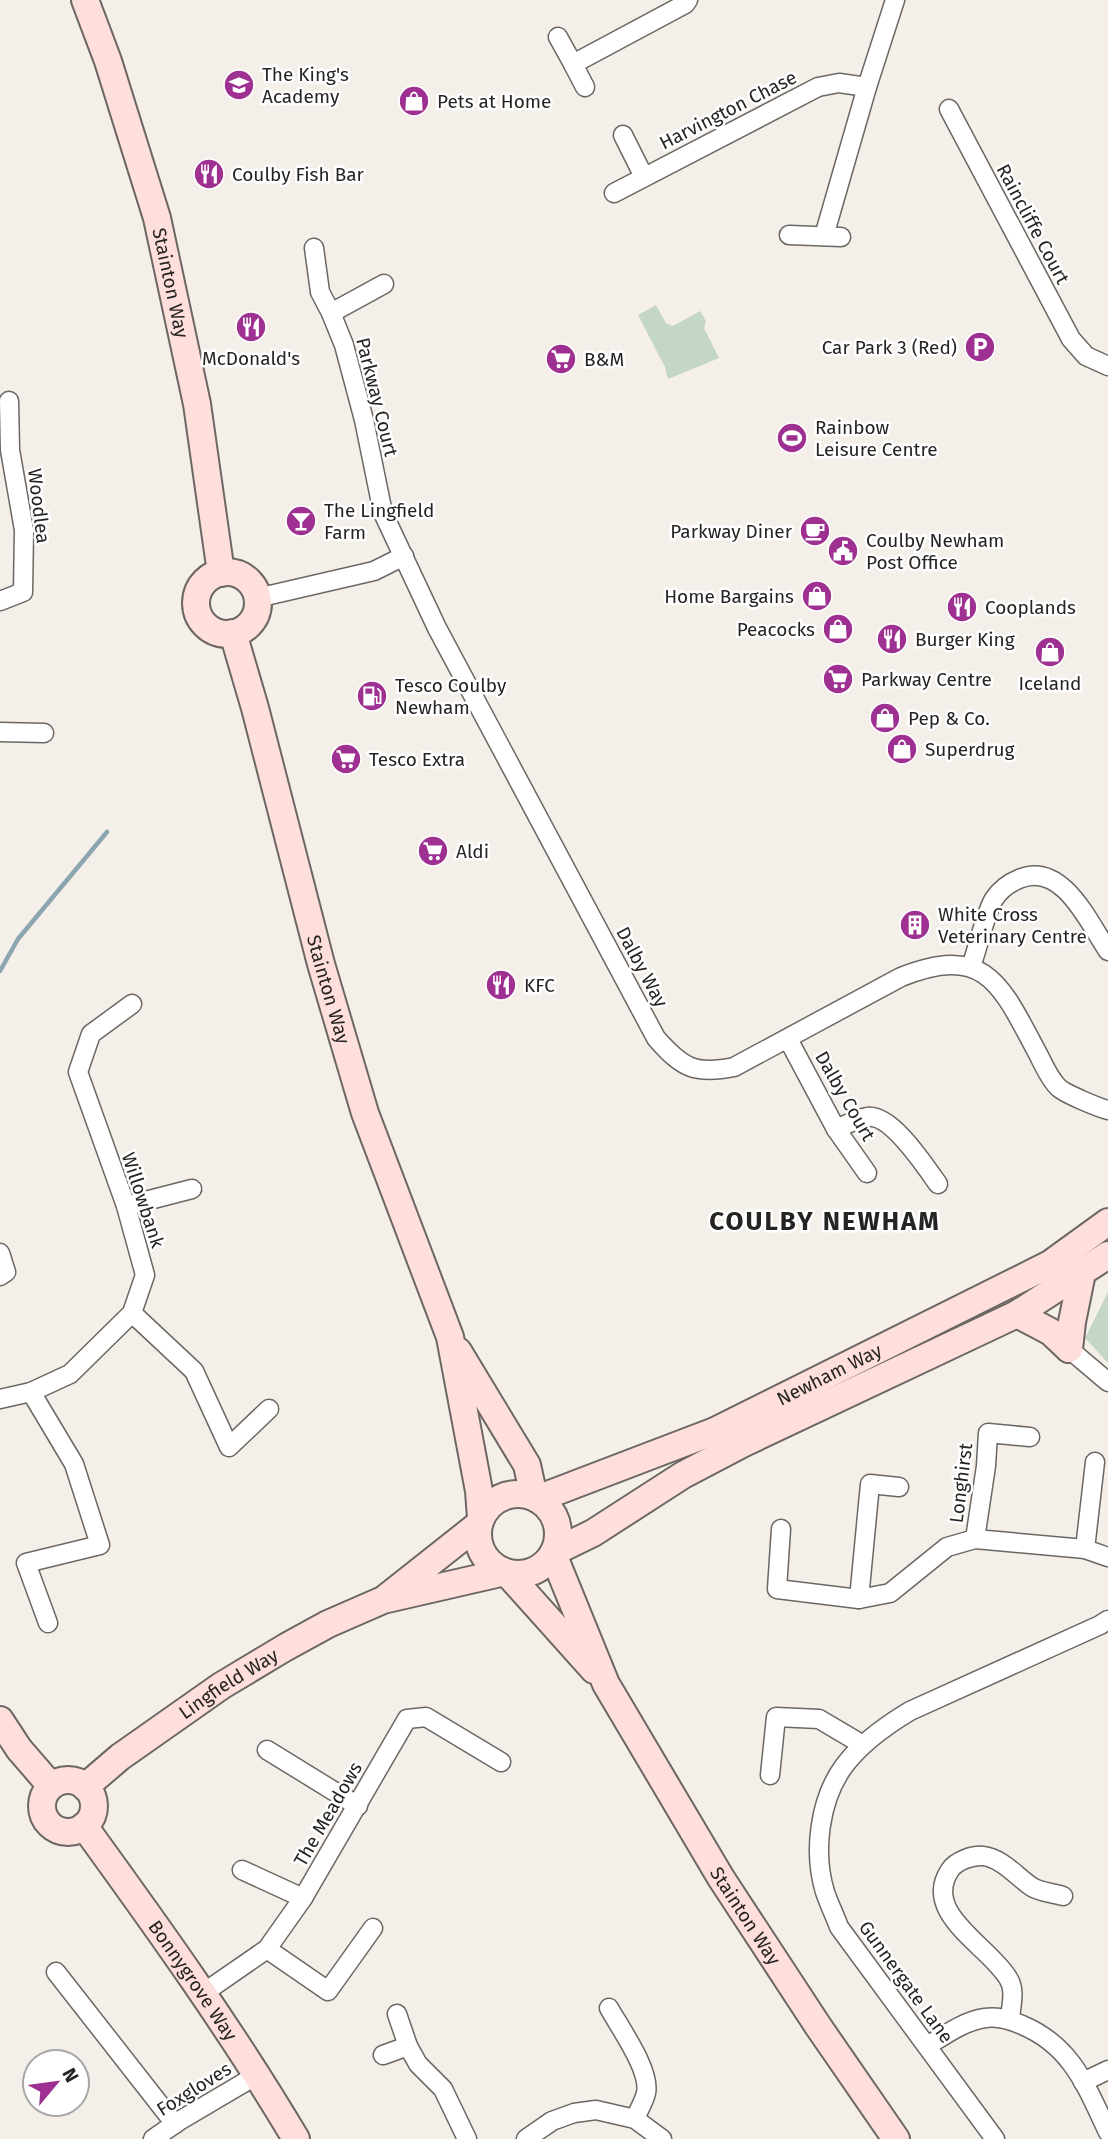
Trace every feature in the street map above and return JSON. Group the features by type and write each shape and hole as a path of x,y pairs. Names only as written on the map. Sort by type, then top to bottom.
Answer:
{"street":[{"name":"Stainton Way","path":"85,0 108,61 157,218 197,404 221,573"},
{"path":"573,64 688,0"},
{"path":"789,235 833,237 867,87 895,0"},
{"path":"558,37 585,87"},
{"name":"Harvington Chase","path":"614,193 818,87 839,83 867,87"},
{"name":"Raincliffe Court","path":"949,109 1071,339 1086,356 1108,366"},
{"path":"623,135 644,177"},
{"name":"Parkway Court","path":"314,247 320,292 344,345 364,420 383,513 404,556"},
{"path":"331,313 384,284"},
{"name":"Woodlea","path":"0,601 23,592 24,530 10,450 9,401"},
{"path":"257,598 374,571 404,556"},
{"name":"Dalby Way","path":"404,556 437,628 656,1038 672,1057 694,1070 734,1067 901,977 924,968 955,964 971,966"},
{"path":"221,573 233,573 245,578 254,587 257,598 257,609 249,625 233,633 222,634 212,630 198,614 197,593 202,584 211,576 221,573"},
{"name":"Stainton Way","path":"233,633 321,964 362,1101 450,1337 477,1479 480,1521"},
{"path":"0,732 44,733"},
{"path":"1108,951 1065,888 1043,877 1030,876 1008,885 992,902 971,966 985,974 1008,998 1048,1073 1059,1088 1108,1110"},
{"name":"Willowbank","path":"0,1399 31,1392 70,1374 132,1313 145,1275 125,1206 78,1072 91,1034 132,1004"},
{"name":"Dalby Court","path":"788,1040 835,1129 867,1173"},
{"path":"835,1129 868,1117 881,1118 915,1151 938,1184"},
{"path":"125,1206 192,1189"},
{"name":"Newham Way","path":"536,1498 715,1431 1050,1264 1108,1222"},
{"path":"0,1253 6,1272 0,1276"},
{"name":"Newham Way","path":"553,1553 593,1533 683,1475 744,1443 1017,1314 1108,1255"},
{"path":"1069,1349 1082,1273"},
{"path":"132,1313 194,1371 229,1447 269,1409"},
{"path":"1017,1314 1051,1332 1108,1382"},
{"name":"Stainton Way","path":"450,1337 527,1465 536,1498"},
{"path":"31,1392 74,1464 100,1545 26,1563 48,1623"},
{"name":"Longhirst","path":"975,1539 988,1433 1030,1437"},
{"path":"1085,1549 1095,1462"},
{"path":"859,1600 870,1484 899,1487"},
{"path":"509,1494 522,1494 536,1498 547,1506 558,1528 558,1540 553,1553 544,1564 533,1571 506,1573 494,1567 480,1548 477,1537 480,1521 488,1507 498,1499 509,1494"},
{"name":"Lingfield Way","path":"383,1600 480,1521"},
{"name":"Longhirst","path":"780,1529 777,1589 859,1600 890,1593 947,1548 975,1539 1085,1549 1108,1557"},
{"name":"Stainton Way","path":"553,1553 607,1684 721,1878 896,2139"},
{"name":"Stainton Way","path":"506,1573 607,1684"},
{"name":"Lingfield Way","path":"85,1787 120,1757 221,1686 307,1635 383,1600 506,1573"},
{"name":"Gunnergate Lane","path":"995,2139 839,1927 824,1890 819,1838 828,1797 843,1768 863,1745 883,1728 910,1711 1108,1620"},
{"name":"The Meadows","path":"202,1994 267,1950 303,1898 407,1719 426,1717 501,1762"},
{"path":"770,1775 776,1717 819,1719 863,1745"},
{"path":"0,1720 19,1749 51,1786"},
{"path":"267,1750 358,1806"},
{"path":"62,1780 75,1781 85,1787 93,1799 92,1814 84,1826 65,1832 55,1829 48,1822 42,1803 51,1786 62,1780"},
{"name":"Bonnygrove Way","path":"84,1826 257,2075 296,2139"},
{"path":"1010,2019 1013,1993 1010,1980 954,1920 943,1901 943,1881 952,1866 967,1858 983,1856 1004,1864 1035,1889 1063,1896"},
{"path":"242,1870 303,1898"},
{"path":"267,1950 328,1991 373,1928"},
{"path":"56,1972 175,2124"},
{"path":"609,2008 646,2079 646,2092 635,2119"},
{"path":"397,2014 408,2046 418,2064 443,2089 467,2139"},
{"path":"927,2046 959,2026 986,2017 1010,2019 1032,2029 1068,2057 1108,2132"},
{"path":"383,2055 408,2046"},
{"path":"1083,2082 1108,2070"},
{"name":"Foxgloves","path":"153,2139 257,2075"},
{"path":"526,2139 552,2121 574,2113 596,2110 635,2119 662,2139"}],"green space":[{"path":"656,305 666,323 673,326 700,311 706,321 704,328 719,358 668,379 665,367 638,315"},
{"path":"1108,1292 1108,1363 1085,1338"}],"waterway":[{"path":"0,971 18,939 107,832"}],"place":[{"name":"The King's Academy","path":"239,85"},
{"name":"Pets at Home","path":"414,101"},
{"name":"Coulby Fish Bar","path":"209,174"},
{"name":"McDonald's","path":"251,327"},
{"name":"Car Park 3 (Red)","path":"980,347"},
{"name":"B&M","path":"561,359"},
{"name":"Rainbow Leisure Centre","path":"792,438"},
{"name":"The Lingfield Farm","path":"301,521"},
{"name":"Parkway Diner","path":"815,531"},
{"name":"Coulby Newham Post Office","path":"843,551"},
{"name":"Home Bargains","path":"817,596"},
{"name":"Cooplands","path":"962,607"},
{"name":"Peacocks","path":"838,629"},
{"name":"Burger King","path":"892,639"},
{"name":"Iceland","path":"1050,652"},
{"name":"Parkway Centre","path":"838,679"},
{"name":"Tesco Coulby Newham","path":"372,696"},
{"name":"Pep & Co.","path":"885,718"},
{"name":"Superdrug","path":"902,749"},
{"name":"Tesco Extra","path":"346,759"},
{"name":"Aldi","path":"433,851"},
{"name":"White Cross Veterinary Centre","path":"915,925"},
{"name":"KFC","path":"501,985"}],"district":[{"name":"COULBY NEWHAM","path":"825,1221"}]}
